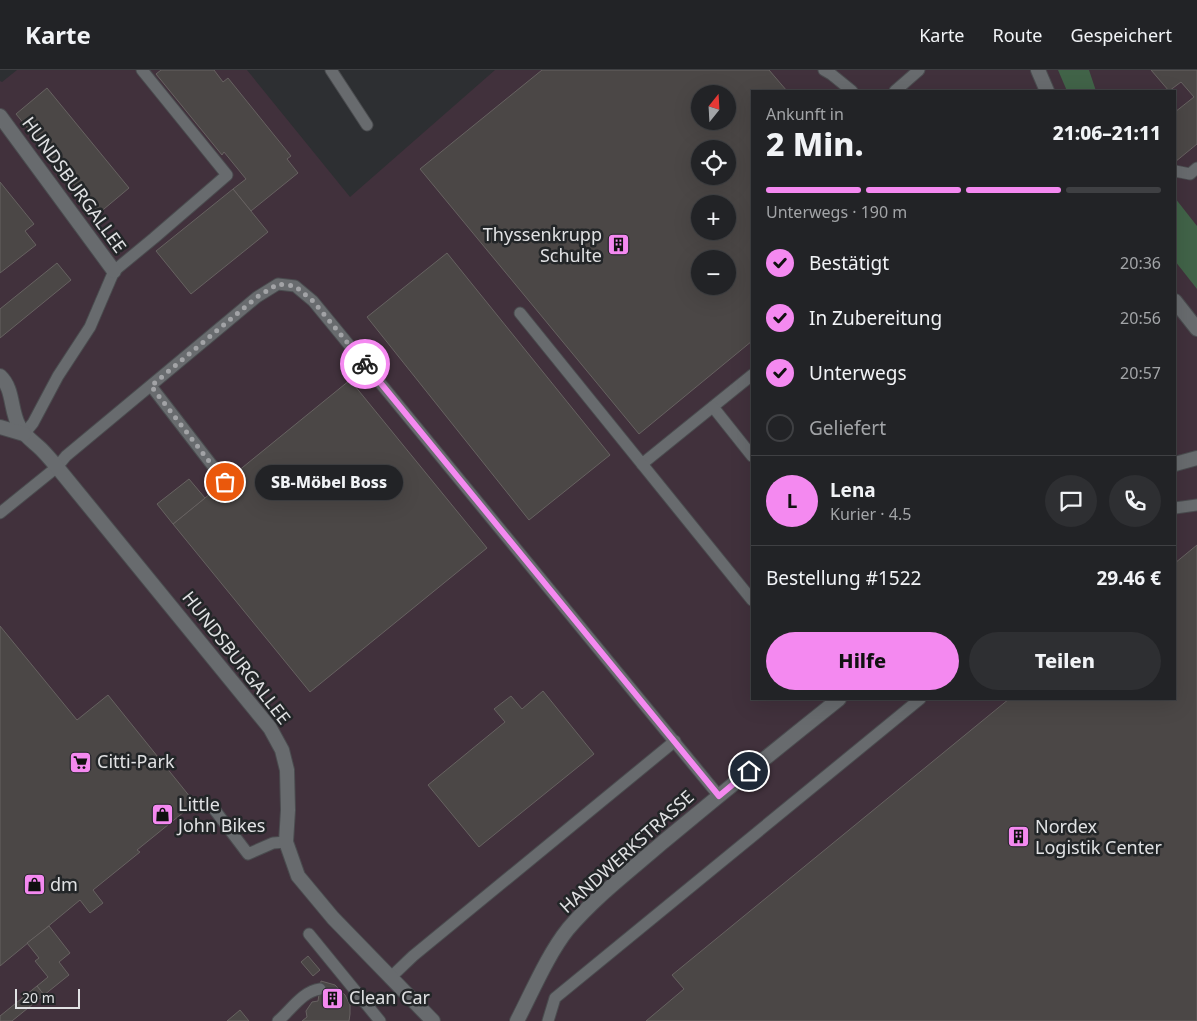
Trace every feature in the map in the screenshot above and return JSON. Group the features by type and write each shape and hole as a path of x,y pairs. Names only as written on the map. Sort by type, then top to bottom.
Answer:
{"street":[{"path":"1038,70 1047,90"},
{"name":"HUNDSBURGALLEE","path":"0,116 114,271"},
{"path":"1177,307 1197,329"},
{"name":"HUNDSBURGALLEE","path":"0,376 9,388 14,416 24,434 57,467 270,728 282,750 287,770 288,810 286,842 298,876 333,918 433,1021"},
{"name":"HUNDSBURGALLEE","path":"0,427 24,434"},
{"path":"1176,464 1197,458"},
{"name":"HANDWERKSTRASSE","path":"517,1021 551,956 567,930 586,909 719,796 838,700"}],"lane":[{"path":"114,271 227,176 142,70"},
{"path":"331,70 367,125"},
{"path":"824,70 851,90"},
{"path":"896,90 919,70"},
{"path":"1176,172 1190,174 1197,168"},
{"name":"HUNDSBURGALLEE","path":"24,434 33,423 58,376 90,326 114,271"},
{"path":"0,513 257,297 278,284 295,286 313,301 719,796"},
{"path":"520,313 751,599"},
{"path":"642,464 751,376"},
{"path":"151,386 225,482"},
{"path":"713,407 751,455"},
{"path":"1176,508 1197,505"},
{"path":"548,1021 555,998 919,700"},
{"path":"390,978 413,956 675,741"},
{"path":"214,810 248,854 273,843 286,842"},
{"path":"308,934 376,1020"},
{"path":"278,1021 304,995 313,990 320,989"}],"shaded area":[{"path":"17,70 247,70 350,197 495,70 1197,70 1197,1021 0,1021 0,81 2,82"}],"green space":[{"path":"1058,70 1089,70 1096,90 1067,90"},
{"path":"1176,199 1197,226 1197,289 1176,262"}],"building":[{"path":"161,70 214,70 223,82 228,78 291,156 287,159 298,173 251,211 233,189 246,179 224,152 222,155 156,74"},
{"name":"Thyssenkrupp Schulte","path":"542,70 769,70 786,90 751,90 751,342 639,434 420,169"},
{"path":"1151,70 1197,70 1197,144 1176,161 1176,111 1194,97 1181,82 1168,90"},
{"path":"47,88 129,188 98,214 16,114"},
{"path":"0,182 34,224 25,231 36,245 0,273"},
{"path":"233,189 268,232 191,294 156,251"},
{"name":"Thyssenkrupp Schulte","path":"447,253 610,455 529,520 367,317"},
{"path":"57,263 71,280 0,338 0,309"},
{"path":"350,380 487,548 310,692 173,524"},
{"path":"189,479 205,498 173,524 157,504"},
{"name":"Nordex Logistik Center","path":"1197,545 1197,1021 646,1021 684,989 672,975 1008,700 1176,700 1176,562"},
{"name":"Citti-Park","path":"0,626 77,720 108,695 195,803 137,850 140,852 93,890 103,903 90,913 80,900 0,966"},
{"path":"543,691 594,754 479,847 428,785 505,722 494,709 511,696 522,709"},
{"path":"49,926 70,953 59,962 69,975 44,995 37,986 48,977 35,961 39,958 27,943"},
{"path":"308,956 320,970 313,976 301,962"},
{"name":"Clean Car","path":"321,981 335,985 345,995 350,1005 349,1021 302,1021 307,1017 306,1011 312,1002 318,1001"},
{"path":"37,986 44,995 12,1021 0,1021 0,1016"},
{"path":"240,1010 249,1021 227,1021"}],"way so far":[{"path":"225,482 151,386 257,297 278,284 295,286 313,301 365,364"}],"place":[{"name":"Thyssenkrupp Schulte","path":"618,245"},
{"name":"SB-Möbel Boss","path":"225,482"},
{"name":"Citti-Park","path":"81,762"},
{"name":"Little John Bikes","path":"162,815"},
{"name":"Nordex Logistik Center","path":"1019,837"},
{"name":"dm","path":"34,885"},
{"name":"Clean Car","path":"333,998"}],"route":[{"path":"365,364 719,796 749,771"}]}
